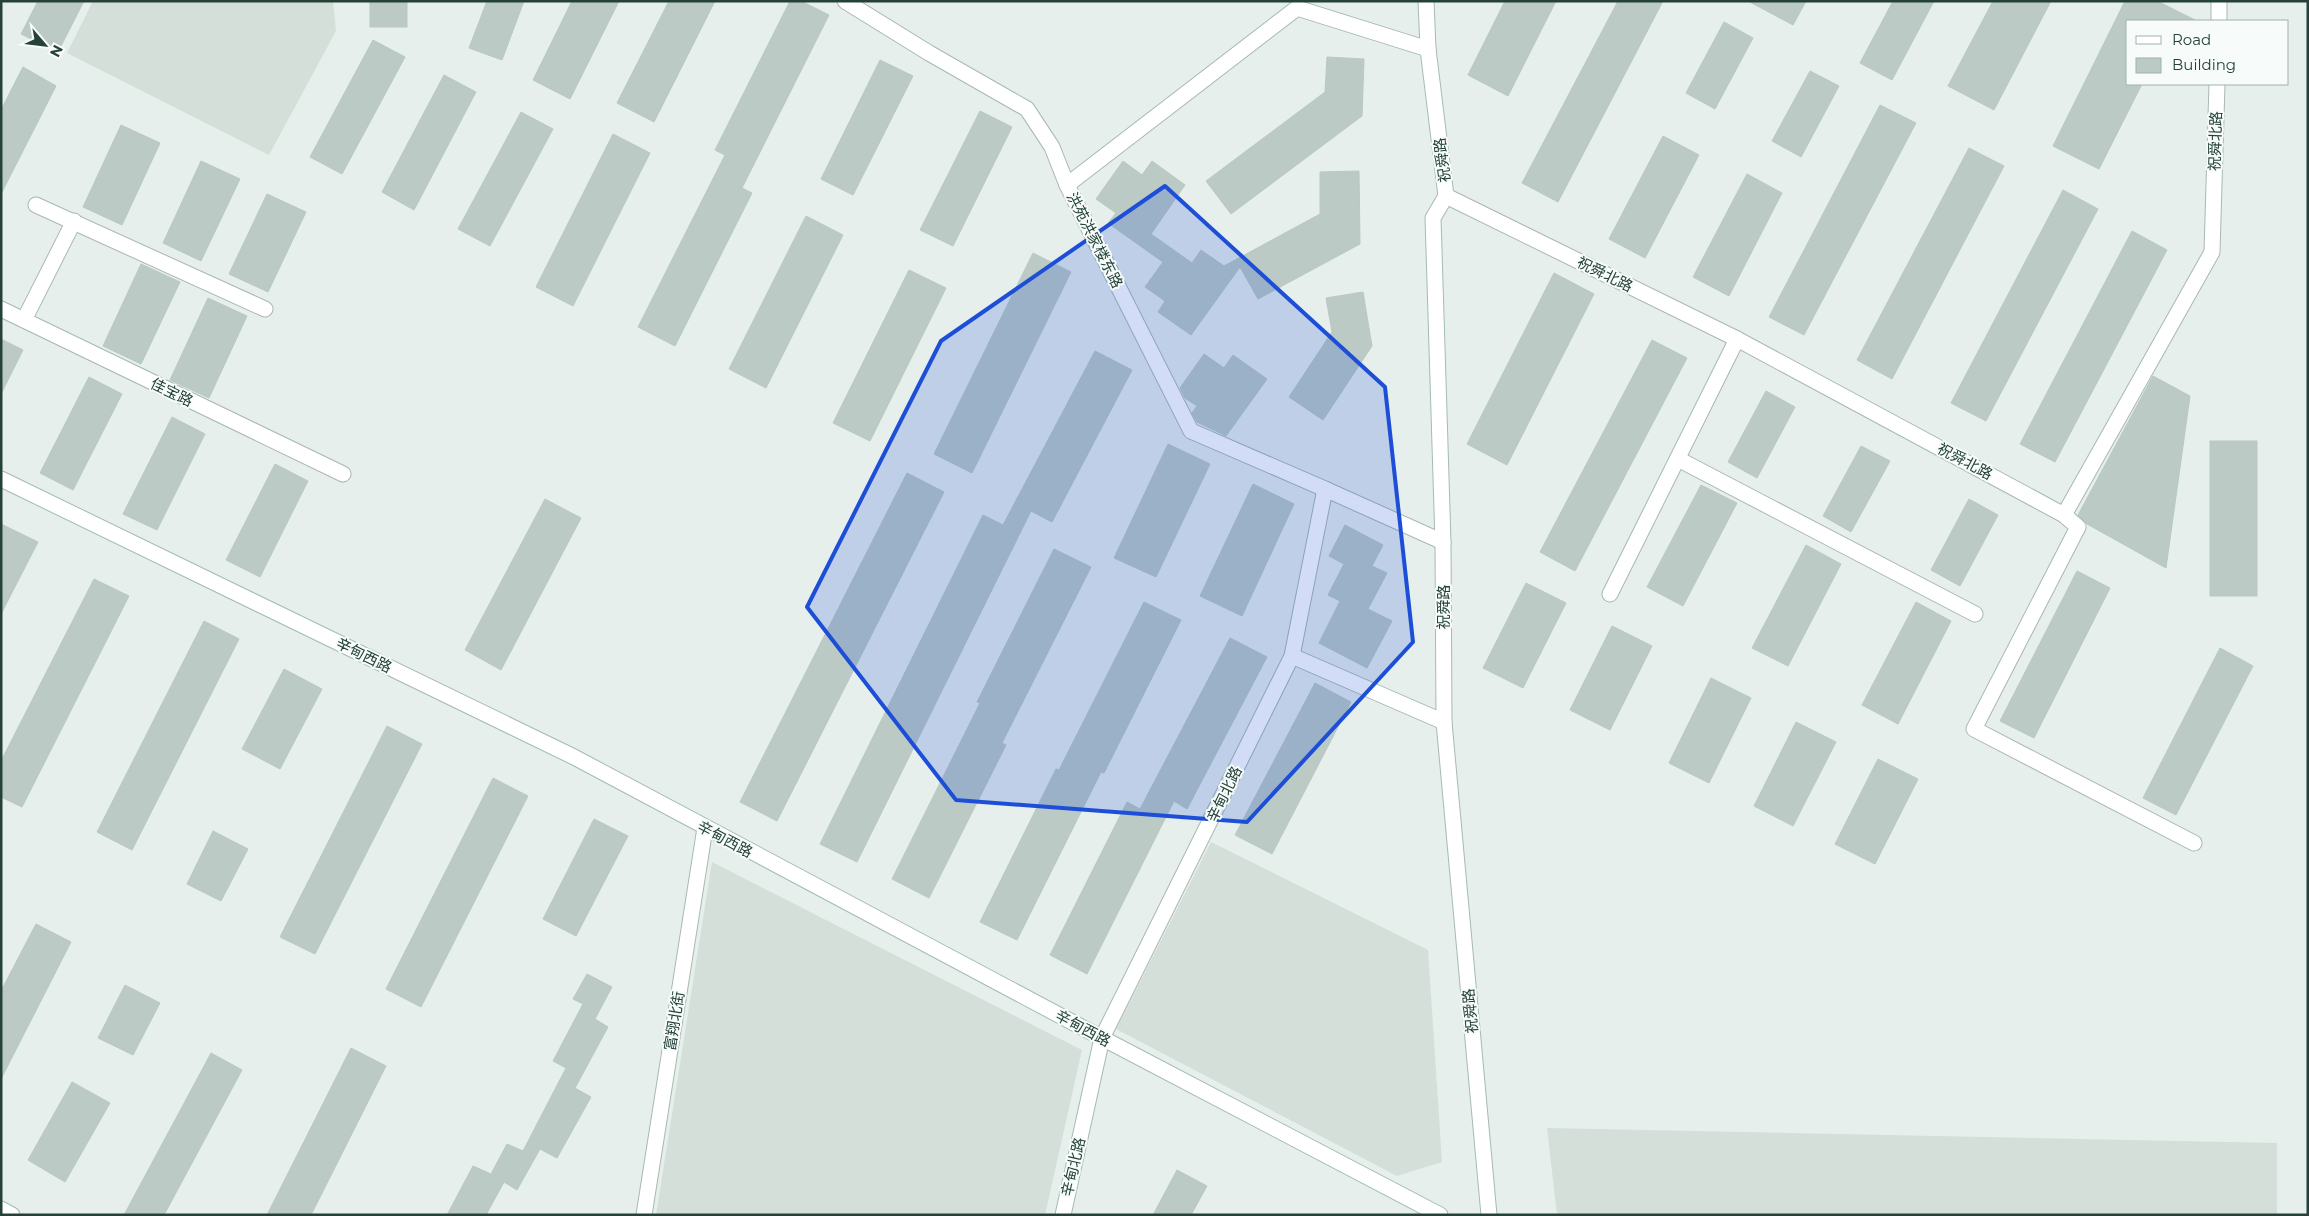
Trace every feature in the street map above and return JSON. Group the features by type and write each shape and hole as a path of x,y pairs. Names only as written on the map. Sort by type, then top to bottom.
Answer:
{"street":[{"name":"洪苑洪家楼东路","path":"845,1 929,53 1027,109 1052,146 1067,186 1191,431 1324,489"},
{"name":"祝舜路","path":"1426,1 1428,49 1446,196 1433,218 1443,542 1444,722 1489,1215"},
{"path":"2219,1 2219,20"},
{"path":"1067,186 1297,8 1428,49"},
{"name":"祝舜北路","path":"1446,196 1737,339 2064,514 2212,252 2217,85"},
{"path":"36,205 265,309"},
{"path":"24,320 74,222"},
{"name":"佳宝路","path":"1,309 343,474"},
{"path":"1610,594 1737,339"},
{"path":"1678,459 1976,614"},
{"name":"辛甸西路","path":"1,479 574,757 1102,1038 1440,1215"},
{"path":"1324,489 1443,542"},
{"name":"辛甸北路","path":"1062,1215 1102,1038 1292,656 1324,489"},
{"path":"2064,514 2078,527 1974,729 2194,843"},
{"path":"1292,656 1444,722"},
{"name":"富翔北街","path":"644,1215 705,828"},
{"path":"1,1209 12,1215"}],"highlighted area":[{"path":"1165,186 1385,387 1413,642 1247,822 956,800 807,607 941,341"}],"shaded area":[{"path":"93,1 333,1 336,31 269,155 67,53"},
{"path":"1211,842 1428,950 1442,1162 1397,1176 1116,1029"},
{"path":"712,862 1082,1050 1045,1215 656,1215"},
{"path":"1547,1128 2277,1143 2277,1215 1557,1215"}],"building":[{"path":"38,1 84,1 58,52 21,34"},
{"path":"370,1 407,1 407,27 370,27"},
{"path":"487,1 524,1 502,60 469,48"},
{"path":"572,1 619,1 570,99 533,80"},
{"path":"669,1 715,1 654,122 617,103"},
{"path":"790,1 801,1 829,15 742,188 752,193 675,346 638,327 725,155 715,150"},
{"path":"1505,1 1556,1 1508,96 1468,75"},
{"path":"1618,1 1663,1 1558,202 1522,183"},
{"path":"1748,1 1806,1 1793,25"},
{"path":"1893,1 1934,1 1892,80 1860,63"},
{"path":"1993,1 2051,1 1994,110 1948,86"},
{"path":"2125,1 2157,1 2195,20 2126,20 2126,85 2141,85 2099,169 2053,146"},
{"path":"1724,22 1753,38 1715,109 1686,93"},
{"path":"373,40 405,57 342,174 310,157"},
{"path":"1327,57 1364,59 1362,116 1231,214 1206,181 1325,92"},
{"path":"880,60 913,76 853,195 821,179"},
{"path":"23,67 56,86 1,194 1,110"},
{"path":"1810,71 1839,86 1801,157 1772,141"},
{"path":"444,75 476,92 414,210 382,192"},
{"path":"1880,105 1916,123 1804,335 1769,317"},
{"path":"980,111 1012,127 953,246 920,230"},
{"path":"521,112 553,129 490,246 458,229"},
{"path":"121,125 160,143 122,225 83,207"},
{"path":"613,134 650,153 573,306 536,287"},
{"path":"1663,136 1699,155 1645,258 1609,239"},
{"path":"1969,148 2004,166 1892,379 1857,360"},
{"path":"201,161 240,179 201,261 163,243"},
{"path":"1123,161 1142,175 1152,161 1185,185 1151,234 1192,263 1201,250 1224,266 1320,214 1320,172 1359,171 1360,244 1258,299 1240,267 1191,335 1158,312 1165,301 1145,287 1163,262 1108,223 1116,213 1096,199"},
{"path":"1747,174 1782,193 1729,296 1693,277"},
{"path":"2063,190 2098,209 1986,421 1951,403"},
{"path":"267,194 306,212 268,292 229,274"},
{"path":"806,216 843,235 766,388 729,369"},
{"path":"2132,231 2167,250 2055,462 2020,444"},
{"path":"1033,253 1071,272 972,473 934,454"},
{"path":"141,264 180,282 141,364 103,346"},
{"path":"909,270 946,288 870,441 833,423"},
{"path":"1554,273 1594,294 1507,465 1467,444"},
{"path":"1363,292 1372,346 1323,420 1289,397 1332,332 1326,298"},
{"path":"208,298 247,316 209,398 170,380"},
{"path":"1,339 23,350 1,394"},
{"path":"1652,340 1687,358 1575,571 1540,552"},
{"path":"1095,351 1132,370 1052,522 1031,511 857,862 820,844 983,515 1003,525"},
{"path":"1204,354 1224,368 1233,355 1267,379 1226,436 1197,422 1192,413 1197,406 1185,398 1180,388"},
{"path":"2153,376 2190,396 2166,568 2087,524 2078,515"},
{"path":"89,377 122,394 73,490 40,473"},
{"path":"1766,391 1795,407 1757,478 1728,462"},
{"path":"172,417 205,434 157,530 123,514"},
{"path":"2210,441 2257,441 2257,596 2210,596"},
{"path":"1168,444 1210,464 1156,577 1114,558"},
{"path":"1861,446 1890,461 1851,532 1823,516"},
{"path":"275,464 308,481 260,577 226,560"},
{"path":"907,473 944,492 777,821 740,802"},
{"path":"1253,484 1294,504 1242,616 1200,596"},
{"path":"1701,485 1737,503 1683,606 1647,587"},
{"path":"545,499 581,518 501,670 465,650"},
{"path":"1969,499 1998,515 1960,586 1931,570"},
{"path":"1,524 38,542 1,614"},
{"path":"1345,525 1383,545 1372,566 1387,573 1368,609 1392,621 1367,668 1319,643 1340,601 1328,595 1344,564 1329,556"},
{"path":"1806,545 1841,564 1788,666 1752,648"},
{"path":"1054,549 1091,567 1002,743 1006,745 929,898 892,879 980,703 977,702"},
{"path":"2077,571 2110,588 2034,738 2000,721"},
{"path":"94,579 129,596 22,807 1,797 1,761"},
{"path":"1526,583 1566,603 1523,688 1483,668"},
{"path":"1144,602 1181,620 1104,773 1101,772 1017,940 980,922 1056,769 1059,770"},
{"path":"1916,602 1951,621 1898,724 1862,705"},
{"path":"204,621 239,639 132,850 97,832"},
{"path":"1612,626 1652,646 1610,730 1570,710"},
{"path":"1230,638 1267,657 1187,809 1174,801 1087,974 1050,955 1127,802 1140,809"},
{"path":"2220,648 2253,666 2176,815 2143,798"},
{"path":"284,669 322,689 280,769 242,749"},
{"path":"1711,678 1751,698 1709,783 1669,763"},
{"path":"1315,683 1351,702 1272,854 1235,835"},
{"path":"1796,722 1836,742 1793,826 1754,806"},
{"path":"387,726 422,744 315,954 280,937"},
{"path":"1878,759 1918,779 1875,864 1835,844"},
{"path":"493,778 528,796 421,1007 386,989"},
{"path":"594,819 628,836 576,936 543,919"},
{"path":"213,831 248,849 221,901 187,884"},
{"path":"36,924 71,942 1,1079 1,991"},
{"path":"587,974 612,987 595,1019 608,1027 575,1088 591,1097 557,1158 540,1149 517,1190 504,1182 486,1215 447,1215 473,1166 491,1174 507,1144 523,1151 566,1068 553,1061 583,1004 573,999"},
{"path":"125,985 160,1003 133,1055 98,1038"},
{"path":"351,1048 386,1066 311,1215 267,1215"},
{"path":"211,1053 242,1070 164,1215 124,1215"},
{"path":"72,1082 110,1103 65,1182 28,1160"},
{"path":"1177,1170 1207,1186 1191,1215 1153,1215"}]}
